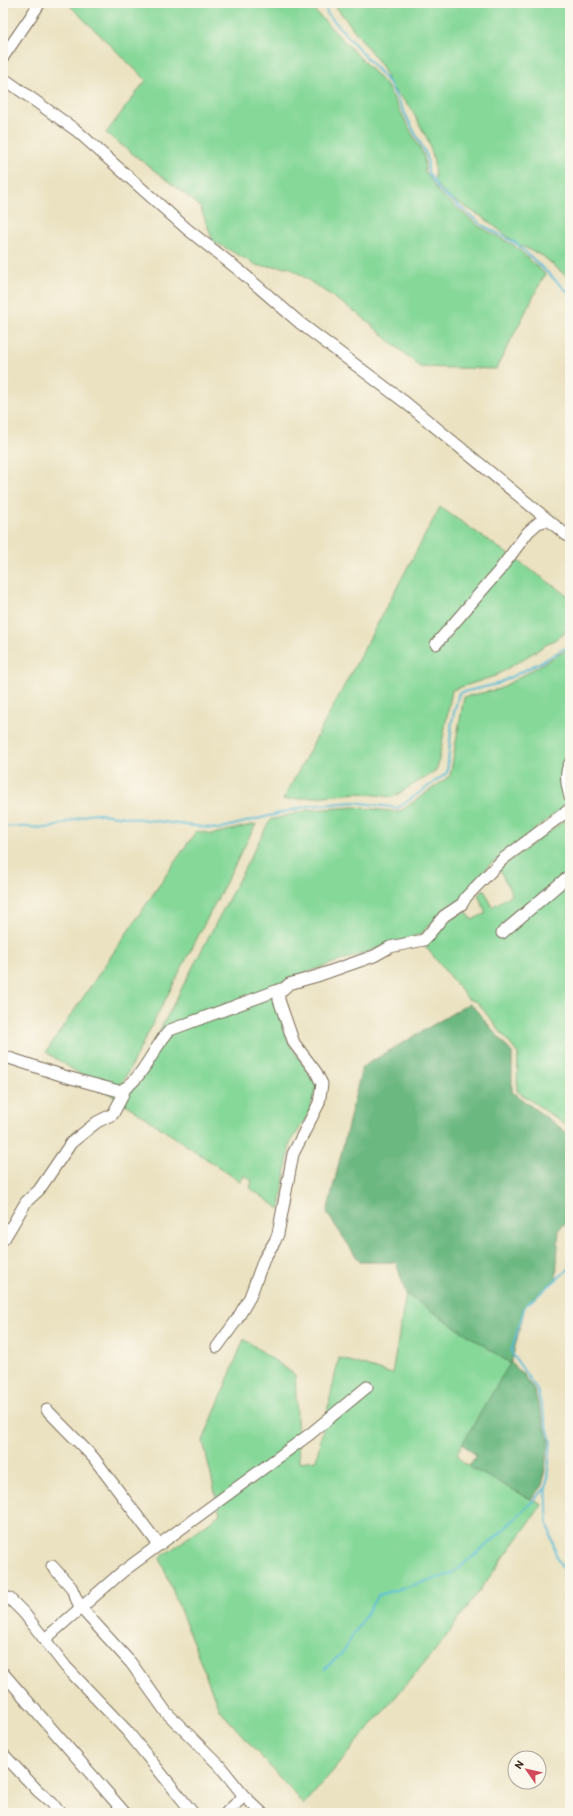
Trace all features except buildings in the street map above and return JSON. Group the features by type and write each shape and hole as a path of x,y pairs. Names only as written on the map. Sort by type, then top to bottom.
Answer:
{"street":[{"path":"3,58 40,3"},
{"path":"3,78 77,131 205,244 240,271 300,323 406,403 570,538"},
{"path":"436,644 498,572 528,532 538,523 548,520"},
{"path":"570,763 567,768 566,784 570,797"},
{"path":"3,1237 26,1202 38,1190 70,1143 97,1122 113,1114 121,1100 125,1088 146,1064 164,1035 170,1030 281,989 288,984 317,976 374,956 390,947 424,940 440,919 462,904 466,897 503,859 570,809"},
{"path":"502,933 570,875"},
{"path":"217,1347 236,1321 250,1297 264,1259 276,1241 293,1154 320,1103 322,1084 316,1072 294,1043 278,1000 281,989"},
{"path":"3,1056 67,1077 118,1091 125,1088"},
{"path":"45,1639 122,1572 310,1434 367,1387"},
{"path":"47,1410 93,1457 159,1545"},
{"path":"52,1566 71,1587 80,1607 131,1662 166,1712 219,1765 244,1796 262,1813"},
{"path":"10,1598 45,1639 66,1667 127,1731 194,1813"},
{"path":"3,1673 125,1813"},
{"path":"3,1754 60,1813"},
{"path":"226,1813 244,1796"}],"green space":[{"path":"67,3 315,3 316,12 387,86 424,156 425,171 438,192 480,227 515,246 545,274 496,369 420,367 361,316 289,267 258,266 213,241 200,206 106,133 146,80"},
{"path":"333,3 570,3 570,270 566,276 543,256 517,244 484,218 448,197 435,183 434,161 428,140 410,107 390,86 382,66"},
{"path":"440,507 570,597 570,621 564,634 495,676 452,690 437,770 393,797 357,793 283,800"},
{"path":"570,648 570,751 562,764 565,806 487,867 462,900 445,908 421,934 289,978 272,990 289,1043 317,1086 309,1113 290,1144 280,1209 250,1188 252,1181 244,1175 241,1182 122,1102 270,820 309,810 355,807 399,812 450,776 464,697 499,689"},
{"path":"570,816 570,1128 517,1091 518,1054 477,1002 468,999 425,946 446,921 466,911 472,920 486,913 478,895 484,889 492,907 512,894 499,869"},
{"path":"256,824 115,1097 46,1052 196,831 213,834"},
{"path":"470,1003 512,1053 512,1092 570,1135 570,1220 559,1229 556,1280 525,1306 511,1363 522,1373 534,1390 549,1441 542,1487 531,1499 469,1467 476,1455 462,1444 510,1363 406,1294 396,1262 360,1262 327,1213 362,1067"},
{"path":"406,1294 511,1363 457,1453 463,1463 542,1505 442,1642 304,1805 219,1709 160,1558 220,1514 203,1441 244,1339 295,1375 299,1462 316,1460 339,1358 392,1374"}],"waterway":[{"path":"325,3 327,13 389,83 427,156 428,172 439,190 482,225 517,244 570,294"},
{"path":"3,826 50,828 93,813 218,829 308,806 354,802 398,808 447,773 452,721 459,693 497,684 545,660 570,645"},
{"path":"546,1488 551,1441 537,1390 511,1352 525,1306 570,1268"},
{"path":"325,1669 342,1653 378,1595 451,1574 492,1541 546,1488 548,1524 556,1555 570,1584"}]}
